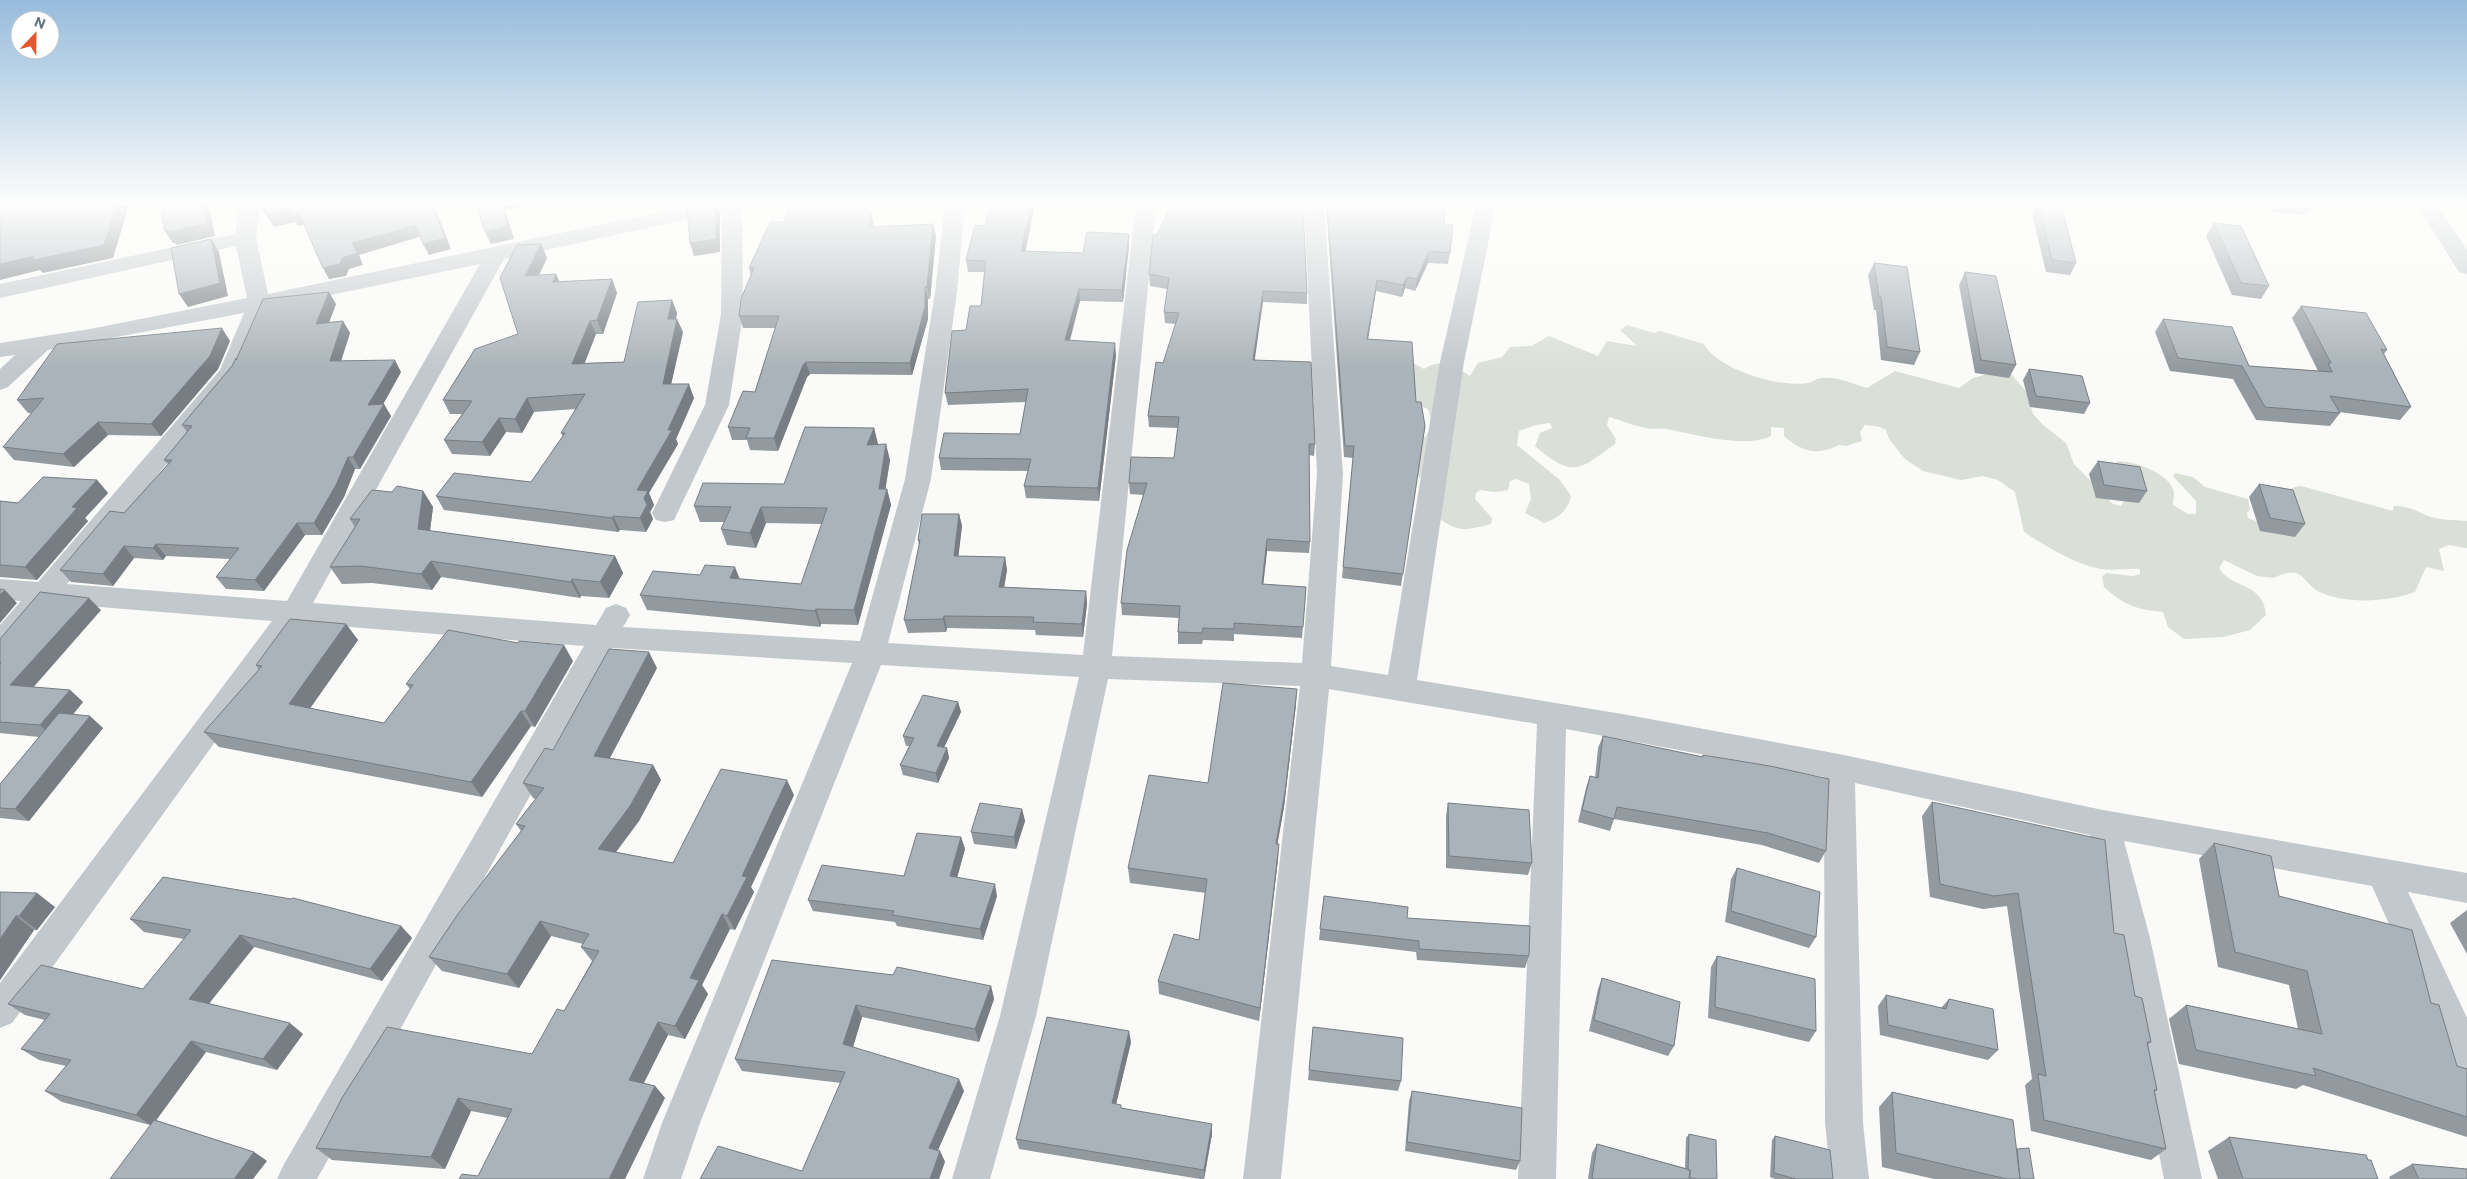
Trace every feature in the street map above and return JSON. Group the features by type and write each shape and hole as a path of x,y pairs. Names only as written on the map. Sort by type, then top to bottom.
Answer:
{"street":[{"path":"0,291 143,260"},
{"path":"0,644 164,455 230,372 259,303 250,260"},
{"path":"0,350 40,345 471,260"},
{"path":"0,1011 295,611 493,260"},
{"path":"665,513 717,405 732,314 732,260"},
{"path":"662,1179 681,1123 871,653 918,479 949,260"},
{"path":"971,1179 1018,1016 1096,667 1140,260"},
{"path":"1262,1179 1316,675 1330,474 1317,260"},
{"path":"1401,687 1452,362 1474,260"},
{"path":"0,382 40,345"},
{"path":"0,589 295,611 611,626 871,653 1096,667 1316,675 1401,687 1552,713 1839,767 2103,824 2467,888"},
{"path":"296,1179 611,626"},
{"path":"1537,1179 1552,713"},
{"path":"1839,767 1844,1123 1850,1179"},
{"path":"2103,824 2133,938 2183,1179"},
{"path":"2383,874 2467,1057"}],"shaded area":[{"path":"1627,325 1654,333 1660,331 1704,344 1722,362 1736,369 1766,380 1782,383 1808,383 1818,379 1833,378 1867,388 1895,371 1959,388 1973,378 1995,372 2011,374 2026,391 2033,414 2042,424 2066,443 2074,464 2113,504 2121,506 2130,491 2117,472 2116,462 2123,461 2140,465 2159,474 2172,486 2174,492 2173,505 2188,514 2196,514 2196,501 2173,476 2175,473 2193,477 2205,487 2248,499 2250,510 2247,513 2248,518 2258,522 2282,494 2294,487 2301,486 2393,511 2394,506 2401,506 2435,518 2467,521 2467,548 2449,545 2439,549 2444,571 2426,567 2415,592 2379,600 2352,600 2327,595 2316,590 2302,576 2296,573 2279,575 2274,578 2257,576 2224,560 2219,568 2231,580 2259,596 2264,604 2266,615 2250,630 2223,637 2184,639 2168,627 2163,612 2131,606 2104,587 2102,577 2106,573 2133,576 2140,574 2140,569 2101,569 2091,567 2061,554 2024,532 2015,492 1998,480 1983,476 1961,480 1923,471 1905,459 1889,439 1886,430 1880,427 1865,425 1860,432 1862,441 1846,446 1839,445 1824,450 1810,451 1797,446 1784,436 1784,428 1771,427 1771,436 1760,440 1734,441 1665,429 1651,429 1609,417 1607,425 1616,439 1615,444 1584,465 1568,467 1558,463 1535,446 1540,433 1552,428 1550,423 1536,425 1519,431 1517,445 1560,480 1571,496 1562,513 1544,523 1525,513 1531,499 1529,484 1516,479 1510,481 1508,490 1495,492 1480,490 1476,493 1475,499 1492,518 1491,524 1460,529 1432,514 1432,488 1414,473 1416,449 1433,426 1428,409 1413,403 1411,362 1424,369 1431,365 1447,362 1470,376 1478,363 1502,357 1510,347 1531,346 1549,336 1598,356 1607,341 1637,346 1620,330"}],"building":[{"path":"0,260 17,260 0,264"},
{"path":"173,260 215,260 220,283 179,294"},
{"path":"320,260 341,260 340,264 323,268"},
{"path":"509,260 533,260 525,276 556,274 553,282 612,279 597,320 590,321 572,364 624,362 638,302 672,300 668,319 677,319 663,384 689,384 668,430 672,430 637,490 648,491 644,498 647,505 640,518 613,516 612,518 436,496 454,473 531,482 565,433 561,433 585,394 527,398 515,419 499,418 482,442 444,440 472,401 443,400 475,349 518,334 500,278"},
{"path":"753,260 930,260 927,287 925,287 925,307 910,363 806,362 803,365 774,438 746,438 750,428 728,427 743,391 755,392 779,316 739,316 741,299 754,268 749,268"},
{"path":"966,260 1126,260 1122,290 1079,289 1065,340 1115,343 1098,488 1024,486 1031,459 939,458 944,433 1020,434 1028,389 945,393 952,331 966,330 970,306 981,306 986,261"},
{"path":"1150,260 1306,260 1307,293 1263,291 1253,360 1311,362 1315,444 1309,444 1310,542 1267,539 1262,584 1306,587 1303,627 1234,623 1234,629 1203,628 1202,633 1178,632 1180,606 1121,603 1127,550 1147,483 1129,483 1131,457 1174,458 1179,417 1148,416 1156,362 1163,363 1179,313 1164,312 1169,278 1149,274"},
{"path":"1331,260 1425,260 1417,279 1407,277 1403,285 1377,280 1367,339 1412,342 1416,402 1421,402 1425,426 1403,574 1343,567 1354,446 1345,446"},
{"path":"2052,260 2075,260 2076,263"},
{"path":"2231,260 2257,260 2269,286 2241,283"},
{"path":"1874,263 1907,267 1920,352 1887,347 1881,297 1879,297"},
{"path":"1965,272 1996,276 2016,365 1981,360"},
{"path":"329,292 316,324 343,321 330,361 395,360 368,405 384,404 353,457 348,457 336,485 314,523 297,523 255,580 216,577 239,548 156,544 153,548 124,546 103,574 60,570 110,511 124,513 172,460 164,460 192,426 182,425 232,366 236,358 236,360 263,299"},
{"path":"2301,306 2366,313 2387,350 2381,349 2411,407 2330,396 2340,413 2265,407 2242,366 2178,358 2163,319 2232,327 2249,366 2332,372 2328,363 2331,363"},
{"path":"222,328 210,356 151,424 98,422 63,454 3,447 44,398 17,400 57,344"},
{"path":"2029,369 2082,376 2090,403 2036,396"},
{"path":"805,427 874,428 867,445 886,444 879,489 887,489 854,610 816,609 815,611 640,595 653,571 700,575 705,565 735,567 730,578 801,584 827,508 761,507 750,533 721,529 731,507 694,506 703,483 784,484"},
{"path":"2098,461 2140,467 2147,491 2104,485"},
{"path":"43,477 97,480 72,507 77,508 25,567 0,565 0,501 18,503"},
{"path":"2259,484 2293,490 2305,524 2270,518"},
{"path":"397,486 423,491 418,529 615,556 600,582 572,579 571,582 431,561 421,574 361,566 330,567 360,519 350,519 372,490 392,492"},
{"path":"922,514 959,514 954,556 1005,557 999,587 1086,591 1082,624 1033,622 1034,617 944,616 943,619 904,620 920,540 918,540"},
{"path":"40,592 89,598 10,685 70,690 40,725 0,722 0,639"},
{"path":"290,619 346,624 289,704 384,723 413,685 406,684 448,630 518,643 519,641 564,645 525,711 521,711 471,782 204,732 262,666 256,665"},
{"path":"609,649 649,652 594,756 653,765 630,806 598,849 673,863 721,769 787,780 742,876 747,877 727,916 722,914 690,978 699,980 675,1026 658,1022 629,1080 655,1086 609,1179 459,1179 462,1174 478,1176 512,1109 458,1098 431,1157 316,1148 342,1098 387,1027 532,1054 557,1009 564,1011 599,951 581,947 589,934 540,921 507,974 429,957 458,914 525,826 516,824 544,788 523,783 545,748 553,750"},
{"path":"1223,683 1297,689 1285,792 1276,844 1279,844 1260,1008 1158,981 1174,934 1199,940 1207,879 1128,868 1149,775 1208,783"},
{"path":"923,695 958,702 937,746 947,748 936,773 900,765 914,738 903,736"},
{"path":"59,713 90,716 15,809 0,808 0,784"},
{"path":"1603,736 1703,757 1703,755 1770,766 1829,779 1826,851 1768,833 1617,807 1614,819 1582,810 1590,776 1598,778"},
{"path":"1932,802 2105,840 2114,933 2124,935 2135,996 2142,998 2151,1042 2147,1042 2157,1090 2154,1090 2166,1149 2044,1120 2038,1074 2046,1076 2018,893 1994,896 1940,884"},
{"path":"980,803 1022,809 1014,837 971,832"},
{"path":"1448,803 1529,810 1532,863 1449,856"},
{"path":"917,833 961,837 950,876 995,884 980,929 892,915 894,911 808,900 822,865 904,876"},
{"path":"2214,843 2271,856 2279,896 2412,930 2431,1003 2439,1005 2457,1066 2467,1069 2467,1117 2313,1068 2316,1076 2196,1050 2186,1005 2322,1034 2307,971 2235,952"},
{"path":"1737,868 1820,892 1816,937 1731,911"},
{"path":"163,877 293,898 401,926 370,969 240,935 189,999 290,1023 263,1059 191,1041 136,1115 45,1091 71,1060 21,1049 50,1014 8,1004 41,965 143,989 191,930 130,919"},
{"path":"0,892 37,893 19,916 16,916 0,939"},
{"path":"1324,896 1408,907 1407,918 1530,926 1529,956 1419,949 1419,941 1320,929"},
{"path":"1717,956 1815,979 1816,1031 1715,1007"},
{"path":"772,960 893,975 897,967 991,986 975,1029 856,1005 843,1044 959,1079 929,1148 940,1151 930,1179 700,1179 718,1146 802,1171 845,1072 735,1059"},
{"path":"1602,978 1680,1002 1674,1046 1594,1020"},
{"path":"1886,995 1946,1009 1949,999 1993,1009 1998,1050 1888,1025"},
{"path":"1047,1017 1129,1031 1112,1103 1121,1105 1121,1108 1212,1124 1204,1170 1016,1139"},
{"path":"1313,1027 1403,1038 1401,1081 1309,1070"},
{"path":"1412,1091 1522,1108 1520,1161 1407,1142"},
{"path":"1892,1092 2013,1120 2020,1179 2007,1179 1896,1153"},
{"path":"154,1120 254,1152 234,1179 110,1179"},
{"path":"1689,1134 1716,1140 1717,1179 1690,1178 1690,1170 1688,1169"},
{"path":"1775,1136 1830,1150 1833,1179 1796,1179 1774,1173"},
{"path":"2229,1137 2366,1155 2368,1160 2371,1160 2378,1179 2243,1179"},
{"path":"1597,1144 1690,1170 1689,1179 1592,1179"},
{"path":"2029,1148 2034,1179 2020,1179 2017,1149"},
{"path":"2412,1164 2467,1169 2467,1179 2419,1179"}]}
